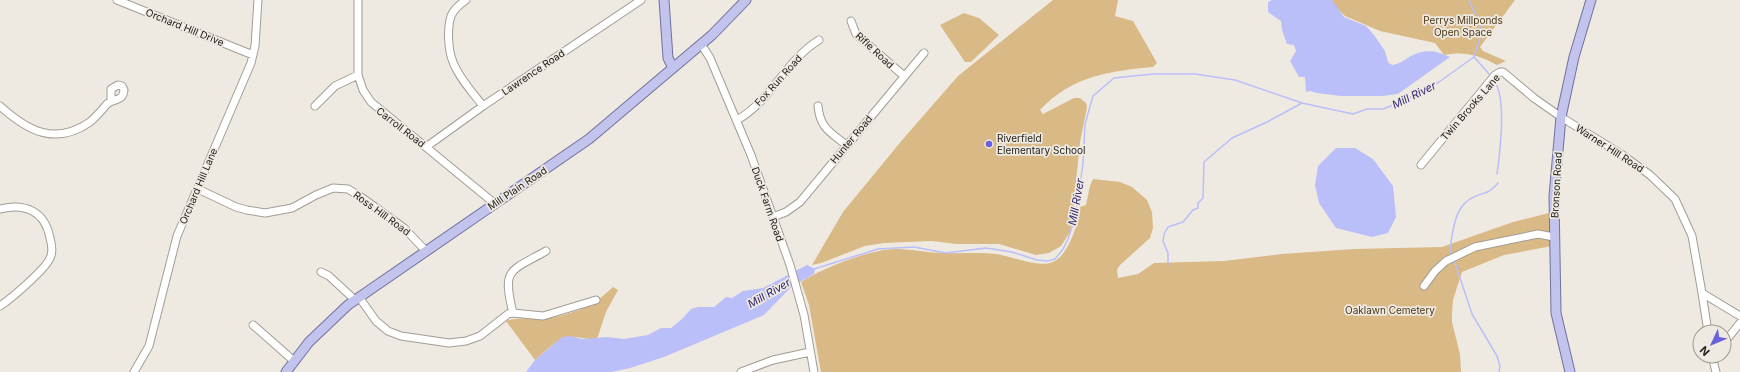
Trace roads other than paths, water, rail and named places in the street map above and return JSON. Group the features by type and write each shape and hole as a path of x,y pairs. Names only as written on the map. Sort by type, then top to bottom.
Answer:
{"main road":[{"path":"664,0 668,58 673,68"},
{"name":"Mill Plain Road","path":"286,372 328,322 357,298 589,139 723,25 746,0"},
{"name":"Bronson Road","path":"1570,372 1556,313 1554,196 1561,118 1574,57 1591,0"}],"street":[{"name":"Orchard Hill Drive","path":"117,0 253,55"},
{"name":"Orchard Hill Lane","path":"134,372 149,346 177,236 253,55 258,0"},
{"name":"Carroll Road","path":"358,0 358,75 371,102 494,203"},
{"path":"466,0 451,16 449,30 450,53 456,69 483,106"},
{"name":"Lawrence Road","path":"426,147 483,106 641,0"},
{"name":"Rifle Road","path":"851,20 856,34 904,76"},
{"name":"Fox Run Road","path":"737,120 758,104 808,47 819,40"},
{"name":"Duck Farm Road","path":"701,44 710,58 737,120 790,265 804,315 814,372"},
{"name":"Hunter Road","path":"773,217 786,212 800,202 846,145 924,54"},
{"name":"Twin Brooks Lane","path":"1422,165 1490,81 1500,72 1503,72 1561,118"},
{"path":"314,106 335,86 358,75"},
{"path":"0,106 23,125 39,133 58,134 73,131 91,121 110,101"},
{"path":"818,106 819,117 824,127 846,145"},
{"name":"Warner Hill Road","path":"1561,118 1633,162 1650,175 1675,199 1692,236 1707,324"},
{"name":"Ross Hill Road","path":"198,189 236,207 265,213 292,208 333,188 348,189 404,228 426,251"},
{"path":"0,209 12,206 27,208 41,217 49,230 52,246 50,260 28,283 0,306"},
{"path":"1424,286 1435,271 1450,259 1475,247 1538,234 1554,233"},
{"path":"513,313 507,290 509,276 516,268 546,251"},
{"path":"321,272 329,276 357,298 376,321 388,331 401,336 449,343 466,341 480,336 501,319 513,313 543,316 596,300"},
{"path":"1702,293 1740,316"},
{"path":"1732,333 1740,323"},
{"path":"253,325 294,361"},
{"path":"741,372 773,360 810,352"}],"water":[{"path":"1272,0 1332,0 1344,17 1366,26 1385,51 1388,62 1392,65 1399,63 1415,54 1430,51 1450,57 1398,94 1382,96 1341,96 1310,91 1306,92 1305,77 1299,77 1290,61 1296,51 1294,45 1287,44 1282,30 1281,21 1268,12 1268,2"},
{"path":"1336,148 1355,148 1373,159 1393,186 1396,217 1388,233 1372,237 1336,228 1319,203 1315,185 1318,166"},
{"path":"807,265 815,269 814,274 791,287 764,315 664,357 630,368 611,372 526,372 535,360 562,337 570,336 582,339 607,337 624,339 648,335 661,328 671,328 691,309 698,307 714,307 726,297 732,298 743,291 763,288"}],"waterway":[{"name":"Mill River","path":"814,269 878,249 914,247 946,253 986,248 1012,252 1037,260 1048,261 1055,259 1063,249 1068,239 1075,218 1083,164 1085,124 1093,96 1114,78 1153,74 1195,74 1235,80 1302,103 1353,114 1367,109 1383,109 1404,101 1439,82 1474,57 1481,35 1481,28 1469,0"},
{"path":"1474,57 1489,74"},
{"path":"1496,84 1499,92 1502,115 1497,174"},
{"path":"1168,265 1168,253 1163,241 1164,234 1168,227 1183,222 1193,210 1198,208 1198,203 1203,198 1204,162 1232,138 1267,122 1302,103"},
{"path":"1452,255 1450,250 1452,234 1459,211 1469,200 1488,192 1498,183"},
{"path":"1454,260 1472,314 1497,356 1500,366 1499,372"}],"place":[{"name":"Riverfield Elementary School","path":"989,144"}],"park label":[{"name":"Perrys Millponds Open Space","path":"1463,26"},
{"name":"Oaklawn Cemetery","path":"1390,310"}]}
